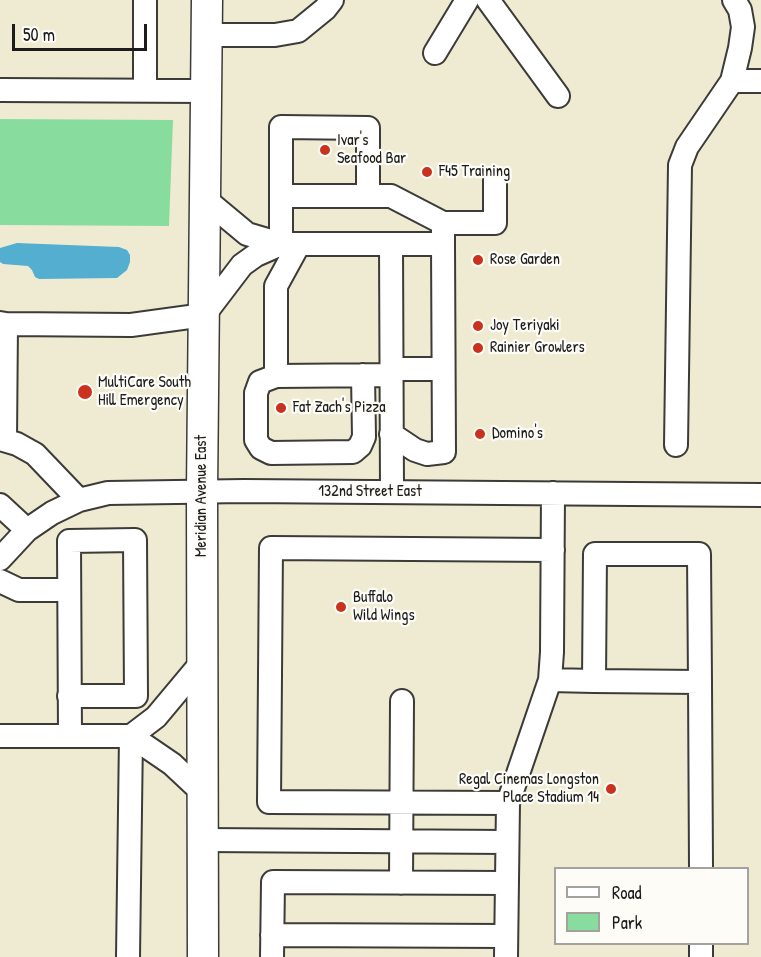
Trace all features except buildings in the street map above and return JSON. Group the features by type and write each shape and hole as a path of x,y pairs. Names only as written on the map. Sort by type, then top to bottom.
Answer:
{"main road":[{"name":"Meridian Avenue East","path":"203,957 202,491 207,0"}],"street":[{"path":"145,0 145,90"},
{"path":"207,35 275,35 298,31 325,9 332,0"},
{"path":"435,53 467,0"},
{"path":"488,0 558,96"},
{"path":"676,445 680,165 687,147 732,81 743,27 740,10 734,0"},
{"path":"732,81 761,81"},
{"path":"0,90 206,91"},
{"path":"276,376 276,285 290,244 281,196 281,127 368,128 368,196"},
{"path":"205,199 247,234 290,244 391,244 495,223 495,180"},
{"path":"281,196 391,196 443,233"},
{"path":"391,434 415,450 427,454 444,452 443,233"},
{"path":"79,500 35,454 17,444 2,440 3,323 131,325 204,315 242,265 256,255 290,244"},
{"path":"391,244 392,492"},
{"path":"363,375 364,437 360,446 353,452 271,453 261,448 256,440 256,393 260,382 276,376 363,375 443,369"},
{"name":"132nd Street East","path":"0,559 27,530 51,513 79,500 108,493 202,491 761,495"},
{"path":"507,883 273,882 272,946 506,947 507,883 507,842 508,803 550,680 553,494"},
{"path":"0,505 27,530"},
{"path":"69,696 136,696 135,540 69,541 69,696 70,736"},
{"path":"508,803 269,802 271,548 553,550"},
{"path":"594,681 595,554 699,554 701,867"},
{"path":"0,581 19,590 69,590"},
{"path":"131,736 156,717 202,662"},
{"path":"550,680 700,682"},
{"path":"401,883 402,701"},
{"path":"0,736 131,736 172,764 202,793"},
{"path":"128,957 131,736"},
{"path":"202,840 507,842"}],"green space":[{"path":"0,119 173,120 169,226 0,225"}],"water":[{"path":"17,243 119,247 127,250 130,262 127,270 117,278 39,279 28,266 0,262 0,248"}],"place":[{"name":"Ivar's Seafood Bar","path":"325,150"},
{"name":"F45 Training","path":"427,172"},
{"name":"Rose Garden","path":"478,260"},
{"name":"Joy Teriyaki","path":"478,326"},
{"name":"Rainier Growlers","path":"478,348"},
{"name":"MultiCare South Hill Emergency","path":"85,392"},
{"name":"Fat Zach's Pizza","path":"281,408"},
{"name":"Domino's","path":"480,434"},
{"name":"Buffalo Wild Wings","path":"341,607"},
{"name":"Regal Cinemas Longston Place Stadium 14","path":"611,789"}]}
